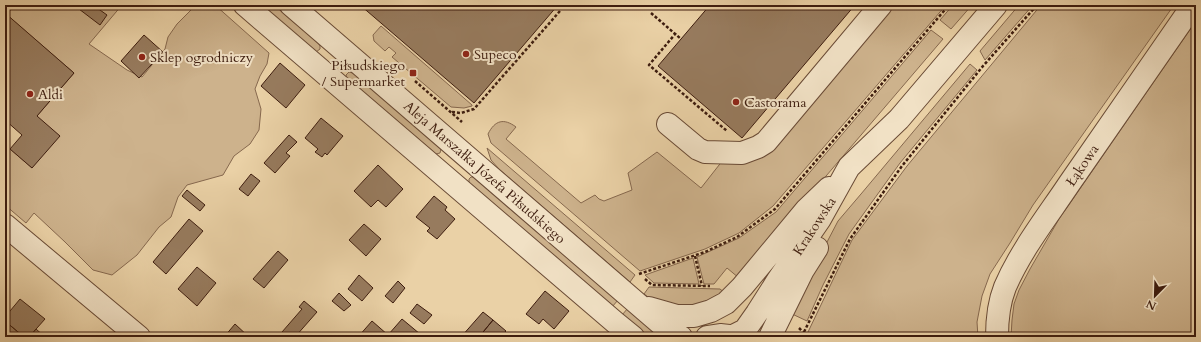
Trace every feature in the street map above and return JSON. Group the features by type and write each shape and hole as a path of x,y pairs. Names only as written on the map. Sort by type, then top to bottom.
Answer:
{"street":[{"name":"Aleja Marszałka Józefa Piłsudskiego","path":"245,5 626,333"},
{"name":"Aleja Marszałka Józefa Piłsudskiego","path":"291,5 642,306 661,324 681,337"},
{"path":"668,124 698,149 712,153 742,153 758,148 766,142 881,5"},
{"name":"Krakowska","path":"736,336 745,330 757,313 820,218 850,167 899,119 996,5"},
{"name":"Łąkowa","path":"997,337 998,317 1003,292 1017,264 1033,237 1090,152 1193,5"},
{"name":"Krakowska","path":"770,337 803,270 899,119"},
{"path":"441,174 460,150"},
{"path":"642,306 677,316 694,316 711,311 726,303 742,287 806,210 850,167"},
{"path":"5,225 139,337"},
{"path":"707,337 720,335 736,336"}],"path":[{"path":"639,274 695,256 737,237 775,209 949,5"},
{"path":"804,332 854,232 902,166 983,66 1037,5"},
{"path":"451,112 461,112 474,109 560,11"},
{"path":"651,13 682,39"},
{"path":"676,34 649,65 750,151"},
{"path":"411,77 465,124"},
{"path":"695,256 702,286"},
{"path":"633,270 652,285 717,286"}],"shaded area":[{"path":"14,5 122,5 89,44 127,70 142,77 165,49 168,37 177,24 196,5 215,5 269,53 267,64 255,89 261,109 259,130 250,144 234,156 223,175 187,185 178,197 171,217 159,227 137,255 112,275 93,270 34,213 26,223 5,205 5,153 7,154 10,149 32,168 37,116 74,73 7,15"},
{"path":"261,5 274,5 318,43 320,49 316,52"},
{"path":"894,5 946,5 773,206 739,233 705,249 640,271 491,143 488,134 497,123 508,122 512,124 516,127 506,139 581,203 595,195 604,201 632,190 628,173 657,152 701,188 723,160 770,150"},
{"path":"953,5 972,5 951,29 940,20"},
{"path":"1019,5 1033,5 985,60 980,51"},
{"path":"1041,5 1174,5 1033,205 990,274 982,296 977,322 978,337 812,337 808,332 852,240 907,166"},
{"path":"1196,21 1196,337 1011,337 1014,304 1019,290 1059,219"},
{"path":"381,26 472,106 464,108 451,107 392,57 396,53 389,47 385,51 374,41 373,35"},
{"path":"931,30 943,39 739,278 727,268 714,284 704,284 697,257 739,238 776,212"},
{"path":"970,64 977,70 900,163 849,234 823,285 807,321 790,313 838,221"},
{"path":"349,72 353,73 441,149 440,153 436,154 347,78 346,75"},
{"path":"487,148 635,275 630,282 499,169 491,160"},
{"path":"474,177 618,300 612,307 469,183 469,179"},
{"path":"693,258 699,284 654,283 645,275"},
{"path":"649,287 720,289 725,293 690,308 651,299 644,294"},
{"path":"628,308 661,337 647,337 622,315"}],"building":[{"path":"82,5 93,5 107,15 100,25 79,9"},
{"name":"Supeco","path":"360,5 558,5 474,103"},
{"name":"Castorama","path":"710,5 855,5 742,138 658,66"},
{"name":"Aldi","path":"5,13 74,73 37,116 60,136 32,168 10,149 22,135 5,120"},
{"name":"Sklep ogrodniczy","path":"144,35 163,52 139,78 121,61"},
{"path":"280,63 305,85 286,108 261,86"},
{"path":"321,118 343,136 327,155 325,153 322,157 315,152 318,149 305,138"},
{"path":"289,135 297,142 286,153 290,156 275,173 264,163"},
{"path":"378,165 403,189 386,207 378,200 371,207 354,191"},
{"path":"251,174 260,181 248,196 239,189"},
{"path":"187,190 205,205 200,211 182,196"},
{"path":"434,196 447,207 445,210 455,219 437,239 427,231 430,228 416,217"},
{"path":"189,219 203,231 166,274 153,262"},
{"path":"364,224 381,239 366,256 349,240"},
{"path":"278,251 288,260 264,288 253,279"},
{"path":"197,267 216,283 197,306 178,289"},
{"path":"359,275 373,288 362,301 348,289"},
{"path":"398,281 405,288 393,303 385,296"},
{"path":"545,291 569,311 554,329 543,319 539,324 526,314"},
{"path":"339,293 351,305 344,311 332,301"},
{"path":"20,299 45,319 29,337 24,337 5,321 5,317"},
{"path":"304,301 317,312 295,337 288,337 282,332 302,309 299,307"},
{"path":"417,304 432,315 424,324 410,313"},
{"path":"483,312 493,320 479,337 461,337"},
{"path":"402,319 420,334 417,337 391,337 388,335"},
{"path":"493,320 506,331 500,337 479,337"},
{"path":"372,321 388,335 387,337 358,337"},
{"path":"6,322 24,337 5,337"},
{"path":"235,324 249,337 224,337"},
{"path":"36,329 45,337 29,337"},
{"path":"59,332 65,337 54,337"}],"place":[{"name":"Supeco","path":"466,54"},
{"name":"Sklep ogrodniczy","path":"142,57"},
{"name":"Piłsudskiego / Supermarket","path":"413,73"},
{"name":"Aldi","path":"30,94"},
{"name":"Castorama","path":"736,102"}]}
